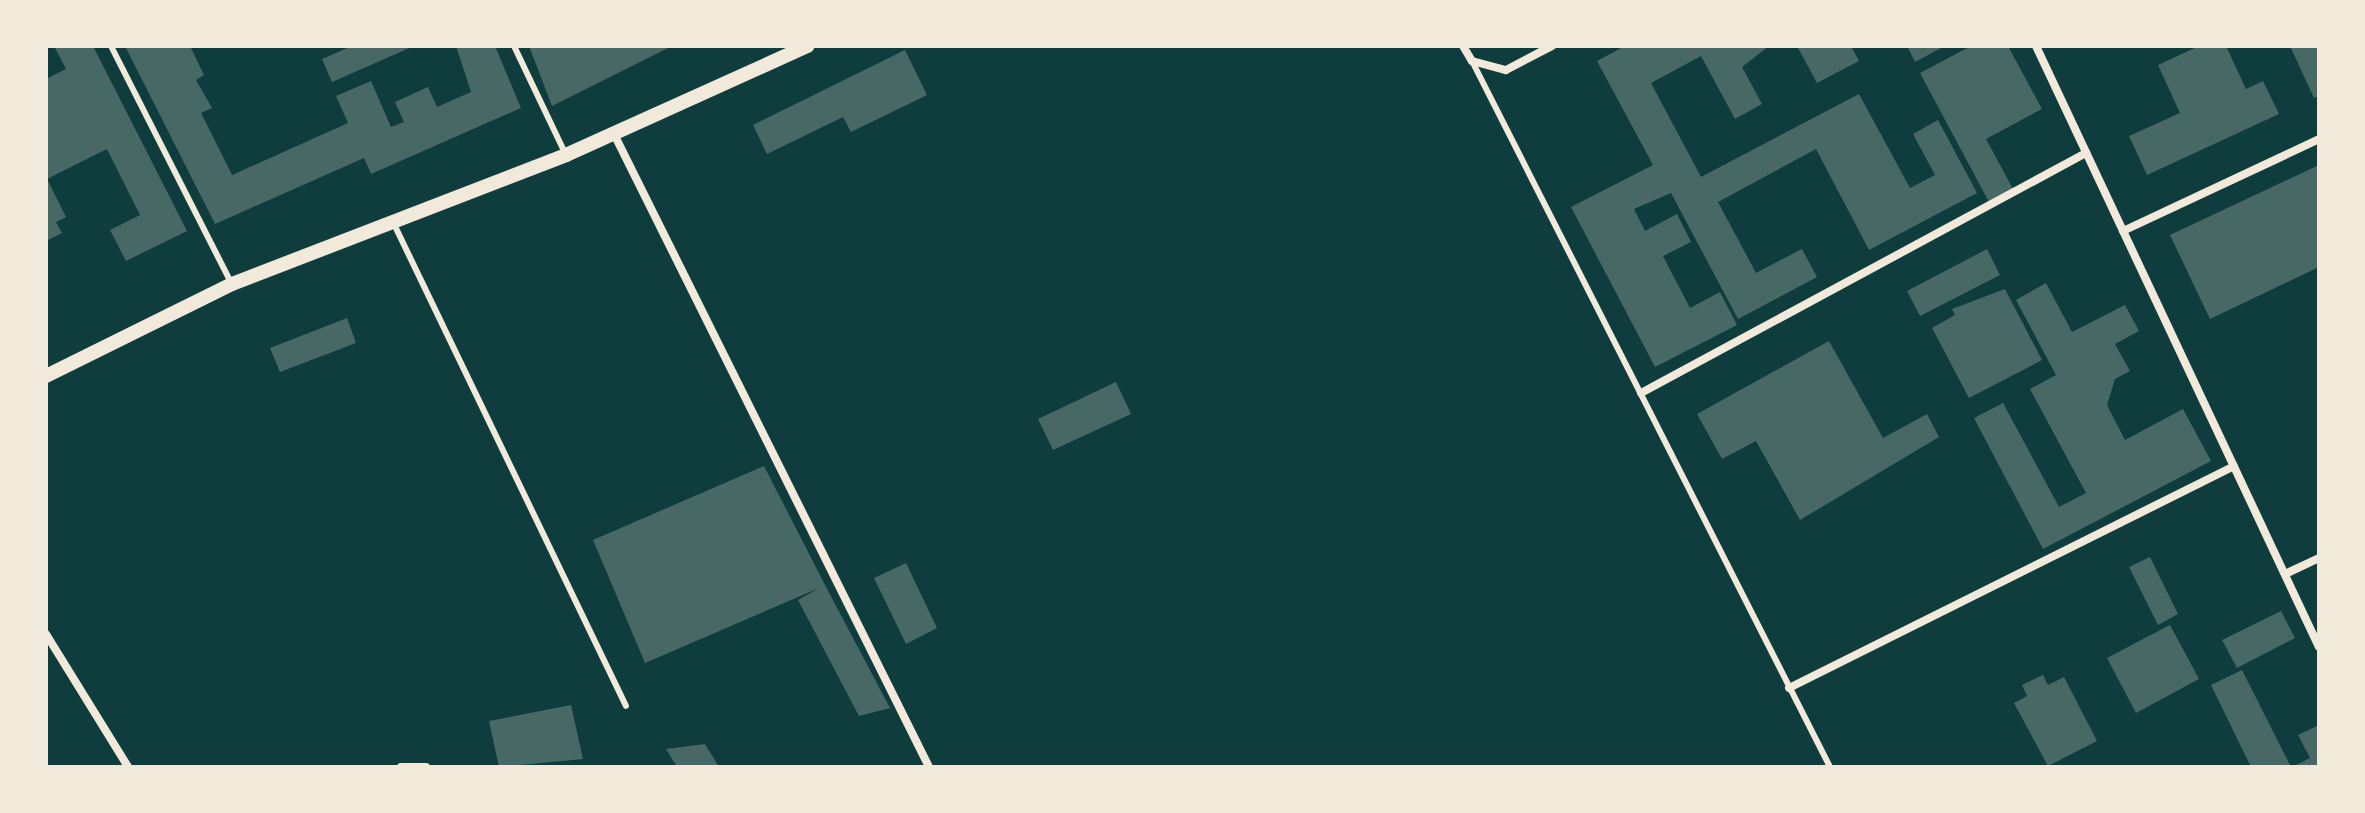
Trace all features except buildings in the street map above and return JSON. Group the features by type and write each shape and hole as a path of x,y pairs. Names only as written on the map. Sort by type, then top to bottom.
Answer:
{"street":[{"path":"46,376 232,284 391,219 566,155 807,46"},
{"path":"1463,46 1472,61 1506,70 1552,46"},
{"path":"2036,46 2319,647"},
{"path":"614,134 929,767"},
{"path":"2123,231 2319,139"},
{"path":"1641,393 2086,153"},
{"path":"1789,688 2234,466"},
{"path":"2285,574 2319,558"},
{"path":"46,634 128,767"},
{"path":"401,767 426,767"}],"lane":[{"path":"111,46 232,284"},
{"path":"514,46 566,155"},
{"path":"1472,61 1830,767"},
{"path":"391,219 626,706"}]}
